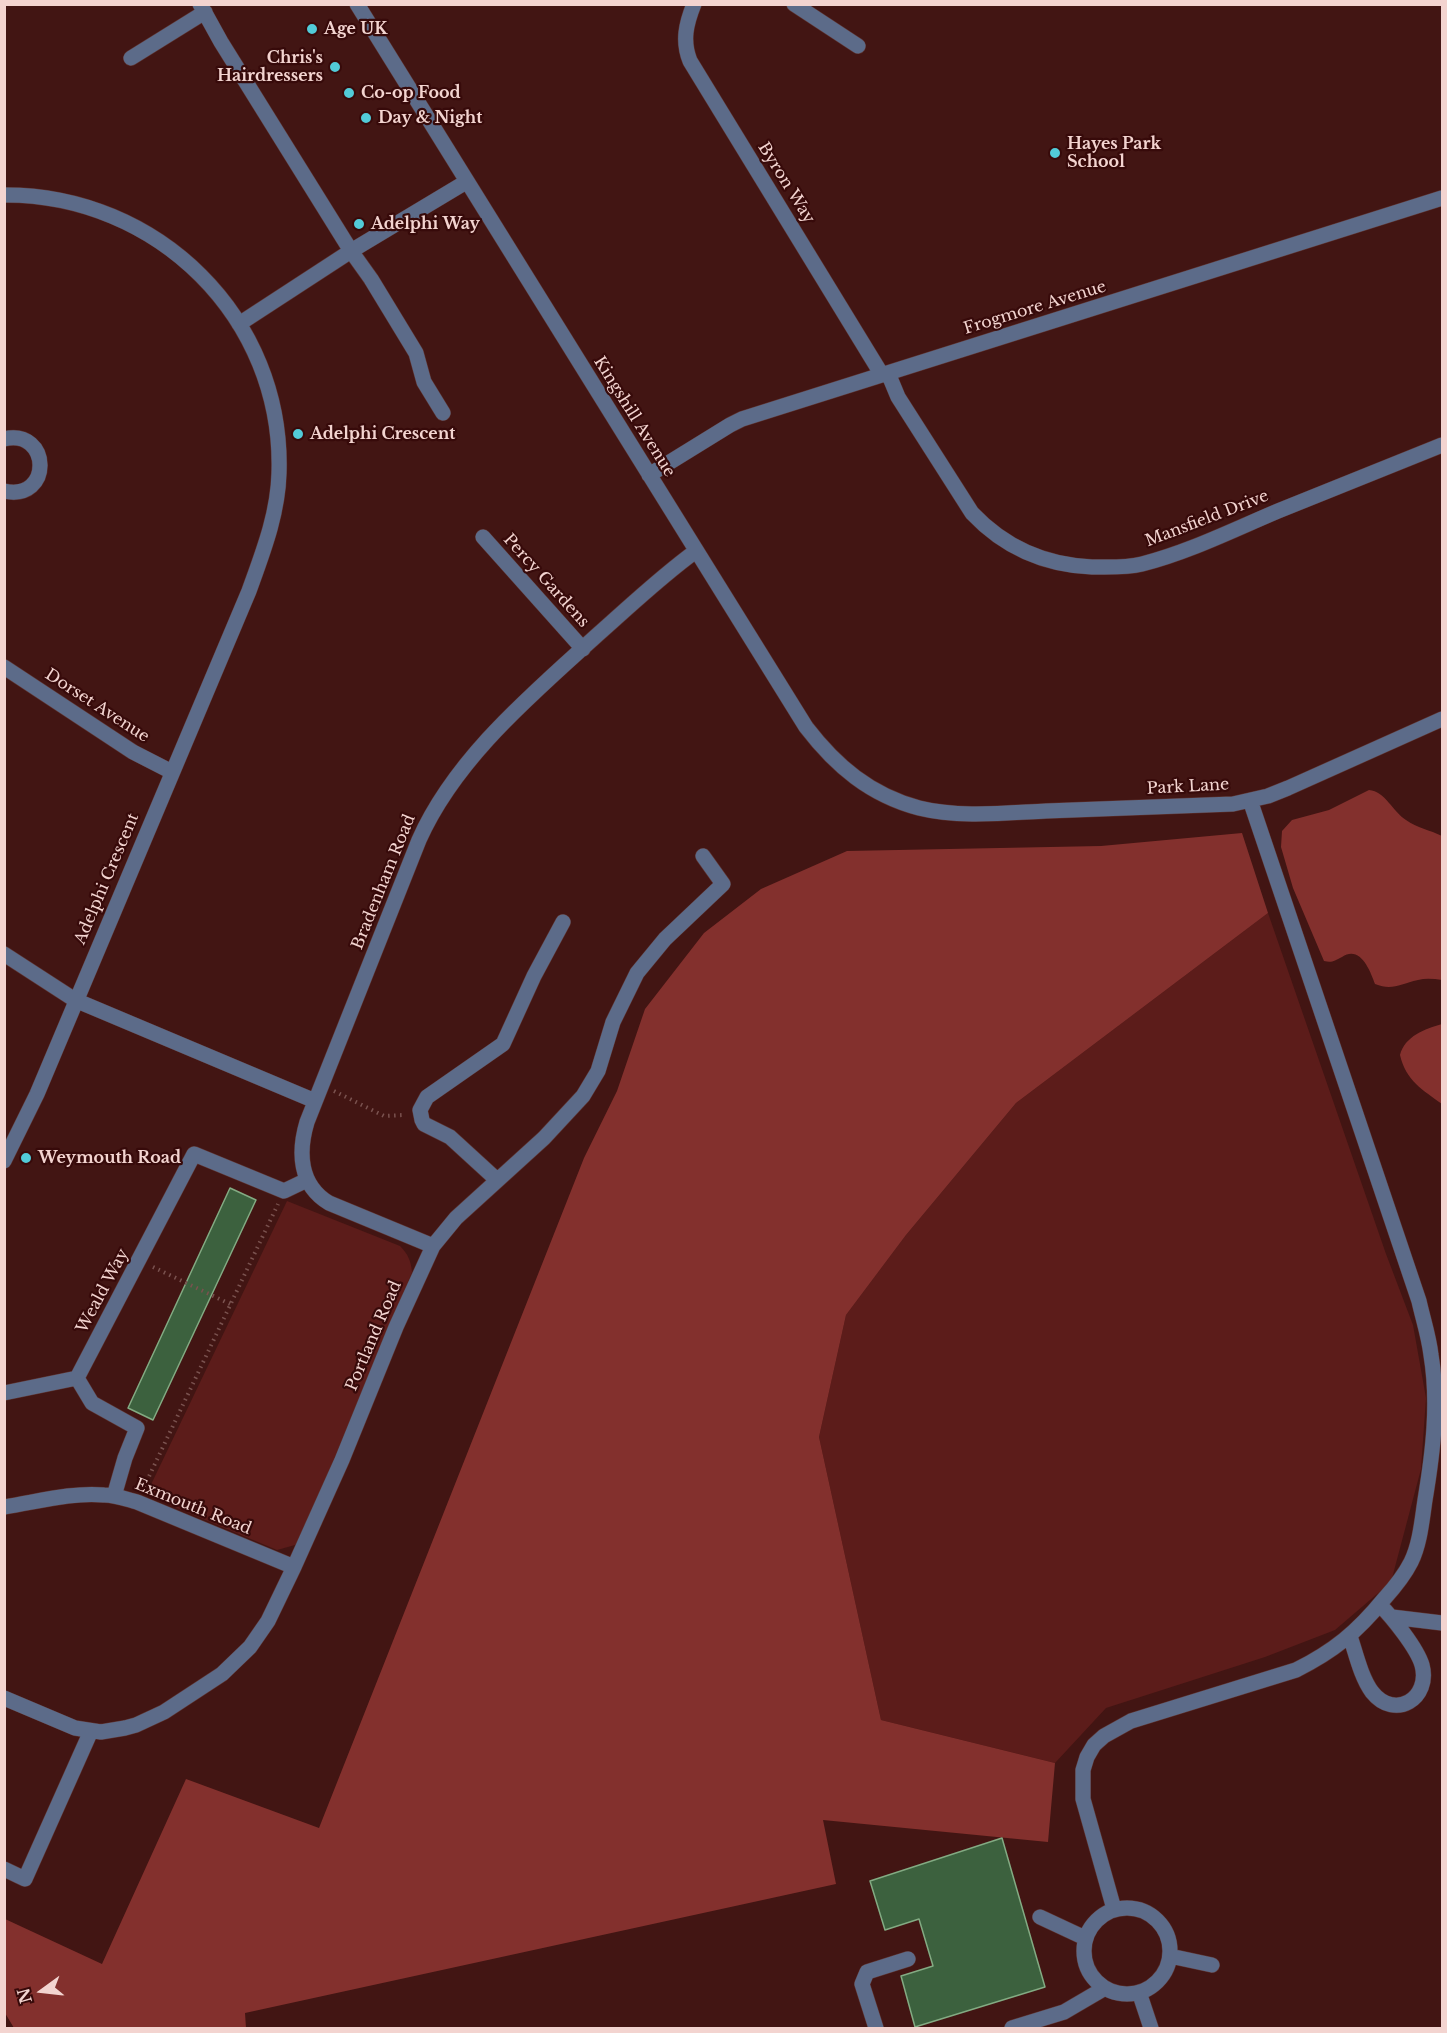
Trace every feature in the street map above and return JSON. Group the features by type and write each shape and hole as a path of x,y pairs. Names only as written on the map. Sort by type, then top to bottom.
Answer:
{"street":[{"name":"Kingshill Avenue","path":"357,4 806,728 836,763 866,785 919,808"},
{"name":"Byron Way","path":"694,4 686,24 685,36 686,53 690,62 885,374"},
{"path":"794,4 858,46"},
{"path":"130,58 203,8 221,42 416,353 424,382 443,413"},
{"path":"239,324 351,251 466,182"},
{"name":"Adelphi Crescent","path":"4,195 44,196 67,200 114,216 158,240 195,267 239,324 259,363 275,419 279,471 277,494 267,536 249,591 37,1094 4,1161"},
{"name":"Frogmore Avenue","path":"649,475 742,419 1443,198"},
{"name":"Mansfield Drive","path":"885,374 972,513 985,527 1012,546 1037,558 1067,565 1121,567 1157,559 1443,446"},
{"path":"4,439 14,438 27,441 37,450 41,462 39,474 32,485 22,491 4,491"},
{"name":"Percy Gardens","path":"483,537 583,649"},
{"name":"Bradenham Road","path":"307,1180 301,1144 315,1101 419,840 436,805 493,735 539,688 664,576 696,551"},
{"name":"Dorset Avenue","path":"4,668 133,752 172,772"},
{"name":"Park Lane","path":"919,808 993,813 1233,804 1288,788 1443,719"},
{"path":"1114,1909 1083,1799 1083,1770 1094,1745 1109,1733 1131,1721 1296,1670 1317,1660 1350,1636 1380,1605 1409,1566 1421,1527 1432,1461 1434,1376 1419,1301 1250,800"},
{"name":"Portland Road","path":"4,1698 75,1728 111,1731 136,1725 164,1712 222,1674 237,1662 259,1636 278,1603 342,1460 396,1327 433,1246 456,1218 544,1138 583,1096 598,1071 613,1022 637,973 665,939 723,884 703,856"},
{"path":"497,1180 450,1137 424,1124 420,1110 427,1097 502,1044 563,922"},
{"path":"4,954 75,1000 315,1101"},
{"name":"Weald Way","path":"77,1378 194,1154 284,1191"},
{"path":"284,1191 307,1180 316,1193 329,1203 433,1246"},
{"path":"4,1393 77,1378 92,1403 137,1428 124,1458 114,1496"},
{"name":"Exmouth Road","path":"4,1507 75,1495 114,1496 137,1502 294,1567"},
{"path":"1350,1636 1364,1677 1373,1693 1386,1703 1399,1706 1413,1699 1418,1693 1422,1665 1392,1617 1380,1605"},
{"path":"1392,1617 1443,1623"},
{"path":"4,1869 25,1878 91,1731"},
{"path":"1132,1907 1148,1912 1166,1931 1170,1956 1163,1975 1149,1988 1140,1992 1122,1994 1105,1989 1096,1981 1085,1961 1083,1950 1085,1938 1096,1920 1114,1909 1132,1907"},
{"path":"1040,1917 1085,1938"},
{"path":"1170,1956 1212,1965"},
{"path":"876,2028 862,1984 867,1972 908,1959"},
{"path":"1012,2028 1064,2012 1105,1989"},
{"path":"1140,1992 1151,2028"}],"path":[{"path":"322,1085 384,1116 420,1115"},
{"path":"137,1502 284,1191"},
{"path":"139,1260 230,1304"}],"shaded area":[{"path":"1369,790 1380,794 1410,823 1442,836 1442,980 1421,979 1386,987 1375,984 1363,961 1354,954 1348,954 1329,962 1324,961 1293,888 1281,847 1282,831 1292,820 1329,810"},
{"path":"1242,833 1268,913 1016,1103 906,1235 846,1315 819,1437 881,1720 1055,1763 1048,1842 823,1820 836,1884 245,2013 246,2028 14,2028 5,2013 5,1919 102,1964 186,1779 319,1828 584,1158 617,1091 645,1009 704,933 761,889 847,851 1101,846"},
{"path":"1268,913 1386,1254 1413,1325 1426,1398 1421,1469 1391,1582 1335,1630 1265,1657 1106,1708 1055,1763 881,1720 819,1437 846,1315 906,1235 1016,1103"},
{"path":"1442,1024 1442,1104 1411,1078 1406,1072 1400,1055 1411,1038"},
{"path":"287,1201 400,1246 409,1258 412,1272 301,1538 295,1545 277,1550 146,1495"}],"building":[{"path":"230,1188 256,1200 153,1420 128,1408"},
{"path":"1002,1838 1045,1987 915,2027 901,1976 933,1966 919,1919 885,1930 870,1881"}],"place":[{"name":"Age UK","path":"312,29"},
{"name":"Chris's Hairdressers","path":"335,67"},
{"name":"Co-op Food","path":"349,93"},
{"name":"Day & Night","path":"366,118"},
{"name":"Hayes Park School","path":"1055,153"},
{"name":"Adelphi Way","path":"359,224"},
{"name":"Adelphi Crescent","path":"298,434"},
{"name":"Weymouth Road","path":"26,1158"}]}
